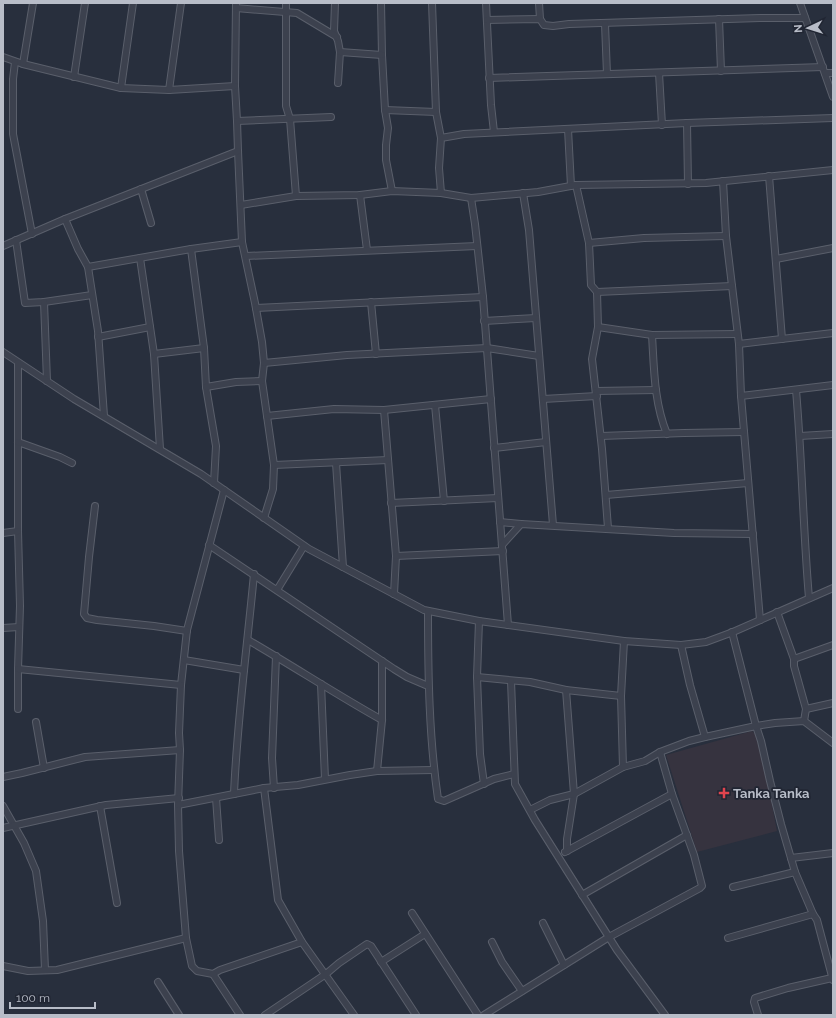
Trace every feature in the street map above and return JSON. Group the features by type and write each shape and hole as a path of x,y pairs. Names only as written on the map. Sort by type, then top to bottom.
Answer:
{"street":[{"path":"23,64 32,3"},
{"path":"74,77 84,3"},
{"path":"121,88 133,3"},
{"path":"169,90 182,3"},
{"path":"286,3 286,106 290,119 296,196"},
{"path":"335,3 334,31 337,37 340,52 338,83"},
{"path":"381,3 385,110 388,128 386,160 392,191"},
{"path":"432,3 436,112 441,138 439,168 441,193"},
{"path":"486,3 490,105 494,132"},
{"path":"539,3 540,19 544,25 552,26 569,24 719,19 805,18"},
{"path":"800,3 833,97"},
{"path":"264,518 273,489 274,465 262,381 264,363 262,342 242,242 238,121 235,86 236,5 297,13 337,37"},
{"path":"487,20 540,19"},
{"path":"719,19 721,71"},
{"path":"605,24 607,74"},
{"path":"340,52 382,55"},
{"path":"3,57 15,62 121,88 169,90 235,86"},
{"path":"15,62 13,79 13,134 32,234"},
{"path":"489,78 721,71 824,70 833,73"},
{"path":"659,72 662,125"},
{"path":"385,110 436,112"},
{"path":"238,121 331,117"},
{"path":"441,138 464,134 494,132 833,118"},
{"path":"687,123 688,184"},
{"path":"568,129 573,185 589,243 591,285 597,292 598,327 592,359 597,393 608,528"},
{"path":"3,246 65,219 238,151"},
{"path":"241,205 296,196 360,195 392,191 441,193 471,198 538,192 573,185 688,184 833,170"},
{"path":"769,176 782,339"},
{"path":"723,180 726,236 738,344 760,620"},
{"path":"141,189 151,223"},
{"path":"523,193 529,230 553,525"},
{"path":"360,195 367,250"},
{"path":"471,198 483,298 508,626"},
{"path":"65,219 78,249 88,267 98,337 104,416"},
{"path":"589,243 644,238 726,236"},
{"path":"16,240 25,303 44,302 92,295"},
{"path":"88,267 191,249 242,242"},
{"path":"246,256 477,246"},
{"path":"776,258 833,248"},
{"path":"191,249 204,348 206,387 216,446 214,483"},
{"path":"140,258 154,354 160,449"},
{"path":"597,292 732,286"},
{"path":"256,308 483,298"},
{"path":"44,302 47,382"},
{"path":"371,302 376,354"},
{"path":"484,321 536,318"},
{"path":"98,337 150,327"},
{"path":"598,327 652,335 737,334"},
{"path":"738,344 833,333"},
{"path":"652,335 654,374 660,418 667,434"},
{"path":"154,354 204,348"},
{"path":"264,363 346,355 487,348 539,356"},
{"path":"3,352 47,382 214,483 304,546 428,611 508,626 624,641 681,646 706,642 833,588"},
{"path":"18,363 18,531 20,606 18,708"},
{"path":"206,387 236,382 262,381"},
{"path":"741,396 833,385"},
{"path":"543,399 597,393 656,390"},
{"path":"796,390 809,598"},
{"path":"267,416 334,409 384,410 491,399"},
{"path":"435,405 444,501"},
{"path":"384,410 396,556 394,594"},
{"path":"601,436 744,432"},
{"path":"800,436 833,434"},
{"path":"18,442 60,457 72,463"},
{"path":"494,448 546,442"},
{"path":"274,465 388,460"},
{"path":"336,462 343,567"},
{"path":"606,495 748,483"},
{"path":"224,490 187,631 181,685 179,852 186,938 192,966 197,971 213,974 220,970 302,942"},
{"path":"391,503 498,498"},
{"path":"96,506 89,556 84,614 87,618 97,620 187,631"},
{"path":"500,522 674,533 753,534"},
{"path":"396,556 502,548 521,524"},
{"path":"3,533 18,531"},
{"path":"209,545 408,677 428,686"},
{"path":"277,590 304,546"},
{"path":"234,794 236,752 254,574"},
{"path":"428,611 428,686 434,770 438,799 444,802 494,779 514,774"},
{"path":"777,612 794,659 794,666 806,709 804,721"},
{"path":"479,621 477,677 480,754 484,784"},
{"path":"3,628 19,627"},
{"path":"732,632 761,741 771,788 795,872 817,920 833,979 788,988 755,998 754,1002 758,1015"},
{"path":"248,640 382,720"},
{"path":"623,767 622,696 624,641"},
{"path":"794,659 833,645"},
{"path":"681,646 705,737"},
{"path":"274,788 272,758 276,656"},
{"path":"184,660 244,670"},
{"path":"377,771 382,720 382,660"},
{"path":"18,669 181,685"},
{"path":"477,677 530,682 566,690 622,696"},
{"path":"511,681 515,784 582,895 625,962 665,1015"},
{"path":"321,684 324,779"},
{"path":"566,690 574,794 567,840 567,851"},
{"path":"806,709 833,703"},
{"path":"530,810 550,800 574,794 623,767 645,761 660,752 689,741 705,737 756,726 804,721 833,743"},
{"path":"36,722 44,768"},
{"path":"3,776 44,768 85,757 180,750"},
{"path":"484,1015 609,937 702,886 694,855 672,794 660,752"},
{"path":"3,828 100,806 216,798 264,788 298,785 324,779 377,771 434,770"},
{"path":"264,788 278,900 302,942 354,1015"},
{"path":"558,856 672,794"},
{"path":"216,798 219,840"},
{"path":"3,806 24,843 36,871 43,921 45,970"},
{"path":"100,806 117,903"},
{"path":"582,895 687,836"},
{"path":"791,858 833,853"},
{"path":"733,887 795,872"},
{"path":"412,913 478,1015"},
{"path":"728,938 813,914"},
{"path":"543,923 564,965"},
{"path":"381,962 425,934"},
{"path":"3,966 28,971 57,970 186,938"},
{"path":"492,942 502,962 522,991"},
{"path":"265,1015 367,944 372,946 416,1015"},
{"path":"213,974 240,1015"},
{"path":"158,982 179,1015"}],"shaded area":[{"name":"Tanka Tanka","path":"752,731 759,737 777,831 697,852 666,755"}],"place":[{"name":"Tanka Tanka","path":"724,793"}]}
